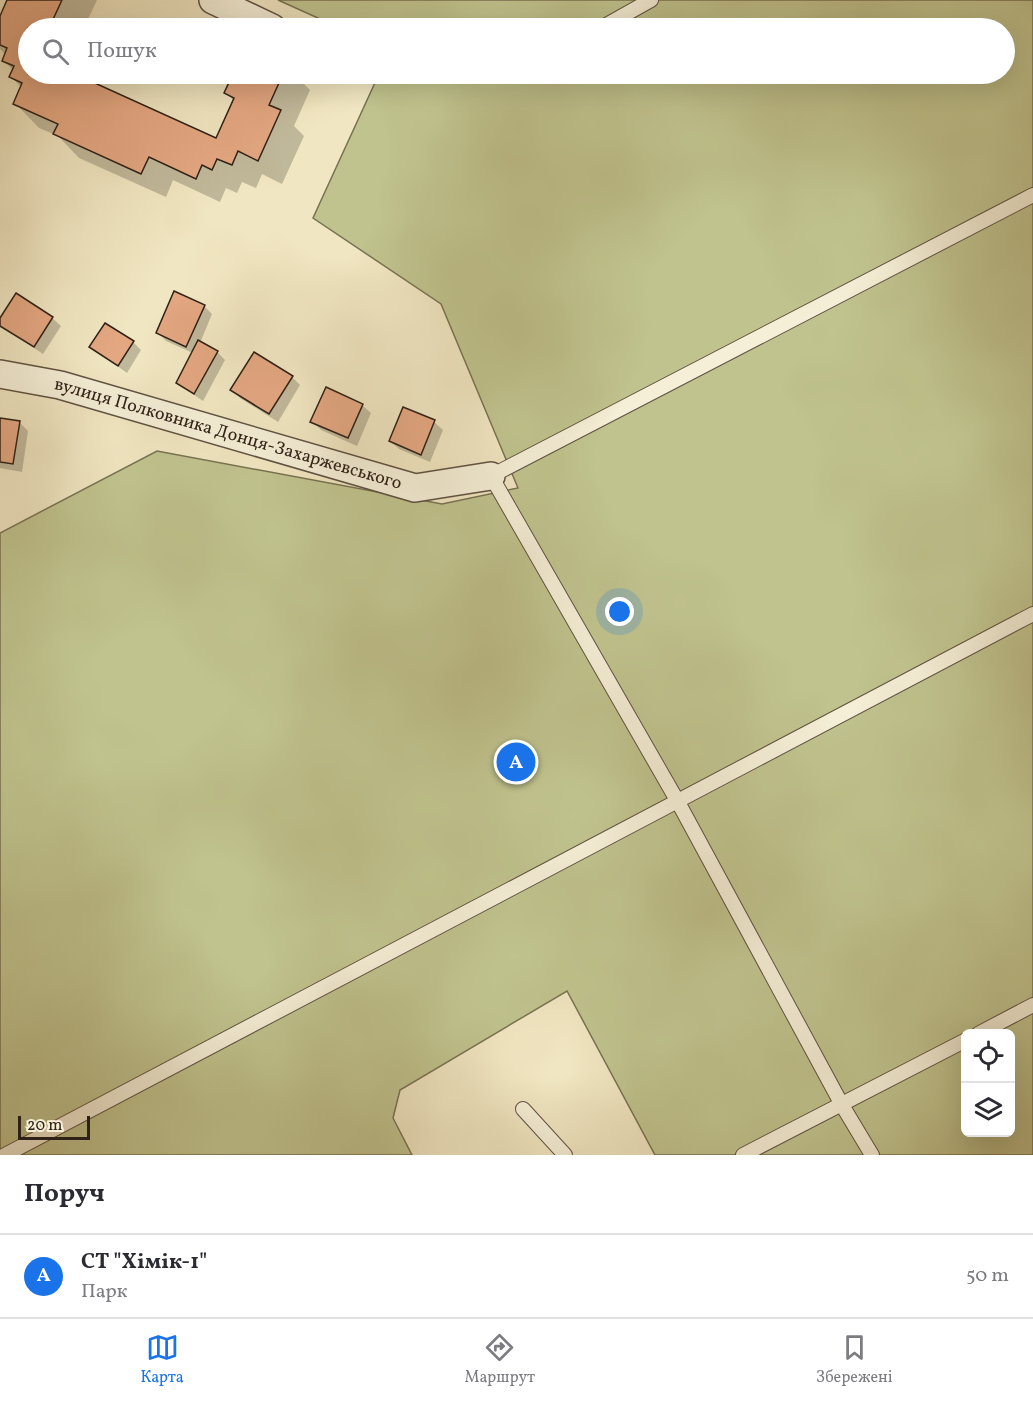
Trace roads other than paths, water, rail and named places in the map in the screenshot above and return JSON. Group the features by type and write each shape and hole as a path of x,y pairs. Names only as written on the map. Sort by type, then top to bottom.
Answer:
{"street":[{"path":"213,0 251,18"},
{"name":"вулиця Полковника Донця-Захаржевського","path":"0,374 60,386 415,488 491,476"}],"lane":[{"path":"619,18 651,0"},
{"path":"872,1155 678,802 491,476 1033,195"},
{"path":"5,1155 1033,614"},
{"path":"987,1029 1033,1005"},
{"path":"743,1155 961,1043"},
{"path":"523,1109 565,1155"}],"place":[{"name":"СТ \"Хімік-1\"","path":"516,762"}]}
